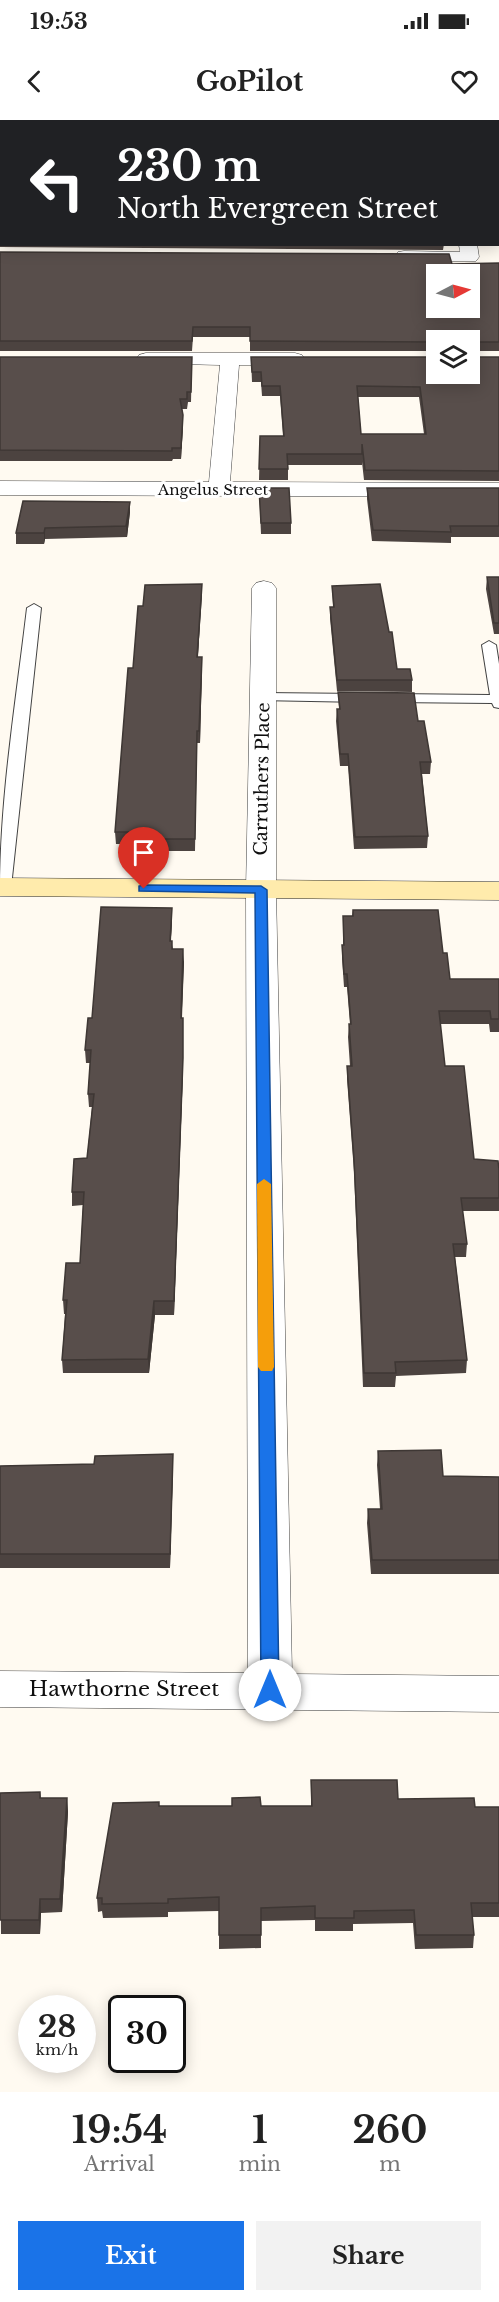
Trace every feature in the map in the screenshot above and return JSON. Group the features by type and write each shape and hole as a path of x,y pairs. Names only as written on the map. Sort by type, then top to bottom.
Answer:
{"street":[{"path":"388,256 469,250"},
{"path":"127,359 310,359"},
{"path":"219,489 230,359"},
{"name":"Angelus Street","path":"0,488 499,490"},
{"name":"Carruthers Place","path":"264,588 261,890 270,1690"},
{"path":"2,887 499,891"},
{"name":"Hawthorne Street","path":"0,1689 499,1694"}],"lane":[{"path":"2,887 34,609"},
{"path":"263,697 499,701 489,645"}],"building":[{"path":"0,252 449,254 452,264 499,263 499,342 480,342 480,330 426,330 426,342 250,341 250,327 193,327 192,341 0,341"},
{"path":"0,357 192,357 191,392 187,392 187,399 180,399 183,415 181,448 172,448 172,451 0,450"},
{"path":"251,357 426,357 426,384 480,384 480,357 499,357 499,471 365,470 362,444 362,454 287,454 288,469 259,469 260,436 284,436 280,386 262,386 261,372 252,372","holes":["357,386 420,387 426,434 361,434"]},
{"path":"259,488 289,488 291,523 261,523"},
{"path":"367,488 499,488 499,526 450,526 451,532 373,530"},
{"path":"23,501 130,502 126,526 45,528 44,533 16,533"},
{"path":"487,577 499,577 499,623 494,623"},
{"path":"202,584 197,657 202,657 199,731 197,731 195,839 147,839 135,843 129,832 115,832 128,668 133,668 138,606 143,606 145,585"},
{"path":"380,584 389,632 392,632 397,669 410,669 412,680 337,680 330,607 334,607 332,586"},
{"path":"338,692 414,693 418,721 424,721 431,762 420,762 428,836 355,837 348,754 340,754"},
{"path":"101,907 172,908 170,941 172,941 172,949 183,949 181,1018 183,1018 183,1058 174,1301 154,1301 148,1359 62,1360 67,1300 63,1300 66,1263 80,1263 84,1192 72,1192 74,1159 87,1158 94,1094 88,1094 91,1050 85,1050 88,1018 92,1018"},
{"path":"353,910 438,910 443,953 447,953 450,979 499,979 499,1019 491,1019 490,1011 439,1011 445,1066 464,1066 474,1159 498,1161 499,1170 499,1198 461,1198 467,1244 453,1244 467,1360 395,1362 396,1373 364,1373 354,1159 347,1066 352,1066 349,1024 351,1024 342,945 344,945 343,916 353,916"},
{"path":"441,1450 443,1476 499,1477 499,1560 372,1560 368,1509 382,1509 378,1451"},
{"path":"173,1454 170,1554 0,1554 0,1466 94,1464 95,1456"},
{"path":"311,1780 397,1780 398,1799 474,1798 475,1807 499,1807 499,1903 471,1903 474,1935 416,1935 414,1910 354,1911 354,1918 315,1918 315,1906 261,1908 261,1935 219,1935 219,1897 168,1899 168,1903 102,1904 102,1898 97,1898 113,1803 159,1802 159,1806 232,1806 232,1798 260,1797 261,1806 312,1806"},
{"path":"40,1792 40,1798 67,1798 60,1899 40,1899 39,1920 0,1920 0,1793"}],"slow traffic":[{"path":"264,1184 266,1367"}],"route":[{"path":"144,889 261,890 270,1690"}]}
